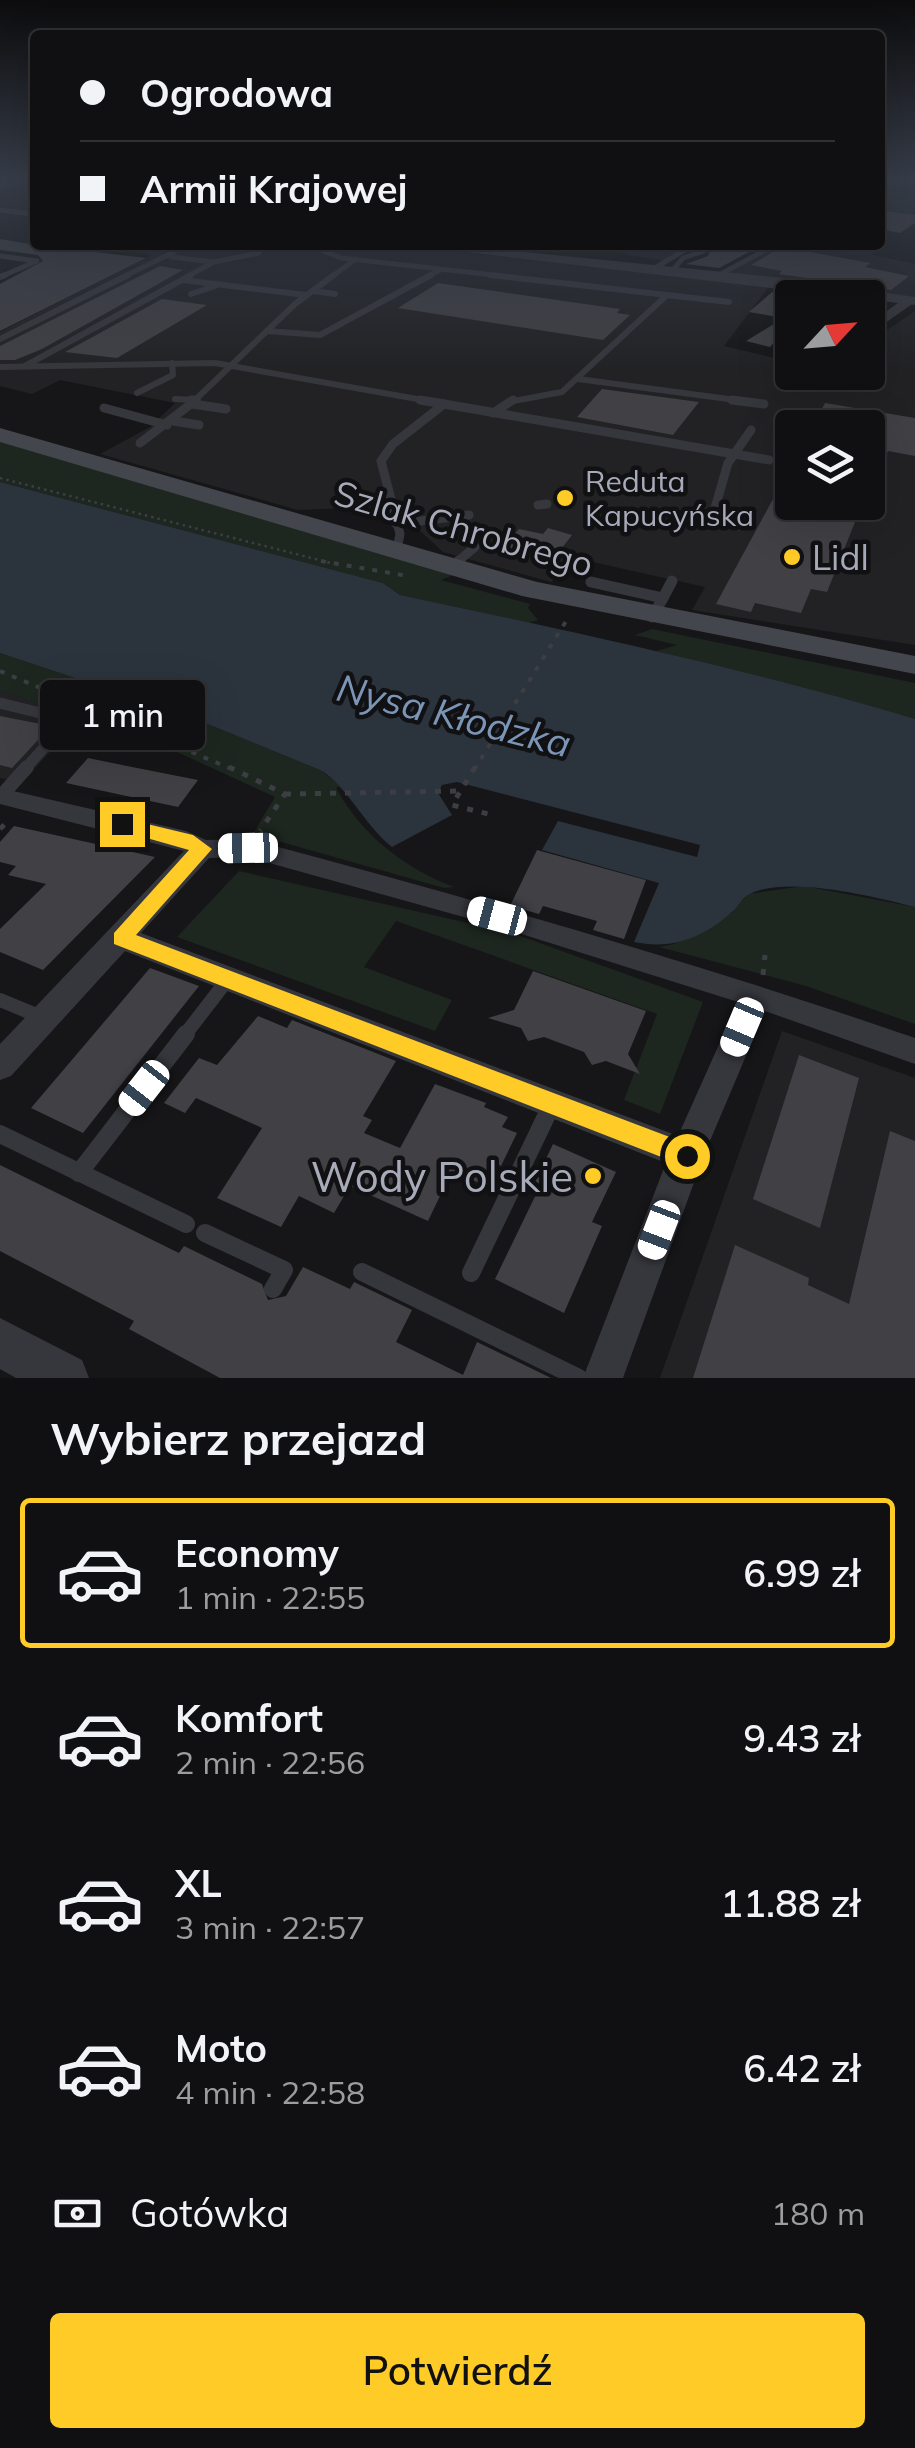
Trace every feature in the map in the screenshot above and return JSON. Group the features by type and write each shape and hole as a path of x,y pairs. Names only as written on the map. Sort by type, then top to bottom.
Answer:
{"main road":[{"name":"Szlak Chrobrego","path":"0,436 396,537 453,566 532,590 657,607 915,665"}],"street":[{"path":"509,250 775,284"},
{"path":"885,298 913,300"},
{"path":"885,319 913,300"},
{"path":"0,796 186,840 202,849 248,848 497,916 756,995 915,1050"},
{"path":"0,1066 202,849"},
{"path":"122,938 687,1156"},
{"path":"603,1378 687,1156 756,995"},
{"path":"0,1342 64,1378"}],"lane":[{"path":"0,339 171,257 176,250"},
{"path":"320,250 356,260 729,302"},
{"path":"654,269 684,250"},
{"path":"719,276 765,250"},
{"path":"672,271 683,258 704,251"},
{"path":"21,368 214,262 247,253 327,253"},
{"path":"0,256 37,261 0,277"},
{"path":"171,257 214,262"},
{"path":"140,444 194,402 309,293 356,260"},
{"path":"252,325 320,334 440,270"},
{"path":"184,280 335,294"},
{"path":"190,294 219,285"},
{"path":"493,413 511,400 562,392 667,295"},
{"path":"137,393 173,375 172,363"},
{"path":"0,367 232,365 769,460"},
{"path":"578,379 764,404"},
{"path":"175,398 226,409"},
{"path":"444,404 384,453 381,461 396,537 469,515"},
{"path":"104,408 199,426"},
{"path":"738,526 718,521 714,515 734,453 751,430"},
{"path":"453,566 476,548"},
{"path":"591,582 657,607 672,581"},
{"path":"0,704 69,720 0,796"},
{"path":"79,1172 228,979"},
{"path":"0,1000 45,1019"},
{"path":"471,1273 552,1104"},
{"path":"0,1134 186,1224"},
{"path":"205,1232 284,1270 273,1290"},
{"path":"362,1272 579,1378"}],"path":[{"path":"0,478 354,569 420,574"},
{"path":"492,816 452,804 571,614"},
{"path":"0,671 184,746 285,794 460,792"},
{"path":"248,848 285,794"}],"shaded area":[{"path":"118,250 440,250 771,284 724,346 775,358 775,390 885,390 885,331 915,311 915,645 692,610 705,587 579,559 551,582 443,552 418,529 367,507 298,510 100,454 150,427 175,403 60,380 32,394 0,386 0,332 152,255"},
{"path":"604,250 689,250 669,262"},
{"path":"771,250 878,250 871,255 915,264 915,298 885,294 885,280 780,280 728,273"},
{"path":"0,441 453,575 441,580 530,604 528,608 538,620 528,623 400,595 383,583 0,482"},
{"path":"652,629 915,683 915,719 656,651 677,645 635,635"},
{"path":"0,653 183,714 320,770 341,786 336,788 346,805 386,848 418,870 454,887 444,888 253,834 275,797 177,752 0,690"},
{"path":"0,690 83,716 21,783 0,778"},
{"path":"239,871 512,933 703,1002 660,1114 624,1100 657,1014 396,921 364,967 452,1000 435,1031 177,937"},
{"path":"804,886 915,907 915,1024 806,986 659,947 674,944 733,912 748,894"},
{"path":"782,1031 915,1078 915,1378 660,1378"}],"water":[{"name":"Nysa Kłodzka","path":"0,482 383,583 400,595 723,667 915,719 915,907 830,889 764,889 746,896 721,921 686,940 661,944 634,942 659,883 542,850 558,821 697,857 700,845 457,782 442,785 438,793 452,815 392,847 320,770 183,714 0,653"}],"building":[{"path":"0,243 25,243 30,244 30,250 78,250 146,258 0,331 0,284 43,261 38,255 0,250"},
{"path":"710,250 753,250 719,268 686,264 708,256"},
{"path":"776,250 798,250 871,263 865,267 909,276 891,290 885,289 885,280 821,280 779,274 782,271 751,265"},
{"path":"160,266 183,270 42,349 15,360 0,360 0,346"},
{"path":"438,283 620,309 617,313 630,315 603,340 398,308"},
{"path":"772,292 775,292 775,316 749,312"},
{"path":"162,299 207,305 117,358 65,352"},
{"path":"775,323 775,342 770,347 746,341"},
{"path":"602,389 699,402 673,435 577,417"},
{"path":"825,403 867,410 821,410"},
{"path":"885,413 915,418 915,456 888,451 885,459"},
{"name":"Lidl","path":"775,495 775,520 856,520 827,592 811,589 801,613 755,603 751,612 716,604"},
{"path":"548,528 572,535 552,561 502,549 519,529 543,534"},
{"path":"0,716 51,726 12,768 0,765"},
{"path":"88,758 198,780 178,807 66,783"},
{"path":"14,826 155,857 43,970 0,952 0,929 46,884 8,875 16,866 0,862 0,842"},
{"path":"537,850 646,880 624,939 593,930 597,921 543,906 539,914 510,906"},
{"path":"150,968 199,986 83,1133 31,1108"},
{"path":"533,971 646,1011 628,1054 640,1074 606,1061 592,1065 584,1052 544,1037 528,1041 521,1028 488,1018 514,1010"},
{"path":"258,1016 287,1028 292,1020 396,1061 363,1116 372,1120 364,1133 400,1148 435,1084 486,1103 484,1107 508,1117 502,1127 517,1133 501,1166 496,1163 486,1186 452,1171 428,1221 350,1186 334,1213 299,1196 281,1227 217,1198 262,1128 196,1098 185,1113 164,1103 199,1058 217,1065"},
{"path":"799,1055 859,1078 820,1228 753,1199"},
{"path":"890,1131 915,1141 915,1378 693,1378 735,1245 809,1278 808,1285 849,1304"},
{"path":"553,1144 616,1172 592,1222 602,1226 564,1313 495,1279 541,1184 535,1182"},
{"path":"0,1165 179,1253 184,1246 262,1284 268,1300 286,1296 303,1267 350,1289 354,1282 412,1310 396,1342 463,1375 477,1342 551,1378 220,1378 129,1329 134,1321 0,1251"}],"place":[{"name":"Reduta Kapucyńska","path":"565,498"},
{"name":"Lidl","path":"792,557"},
{"name":"Wody Polskie","path":"593,1176"}],"route":[{"path":"122,824 186,840 202,849 122,938 687,1156"}]}
